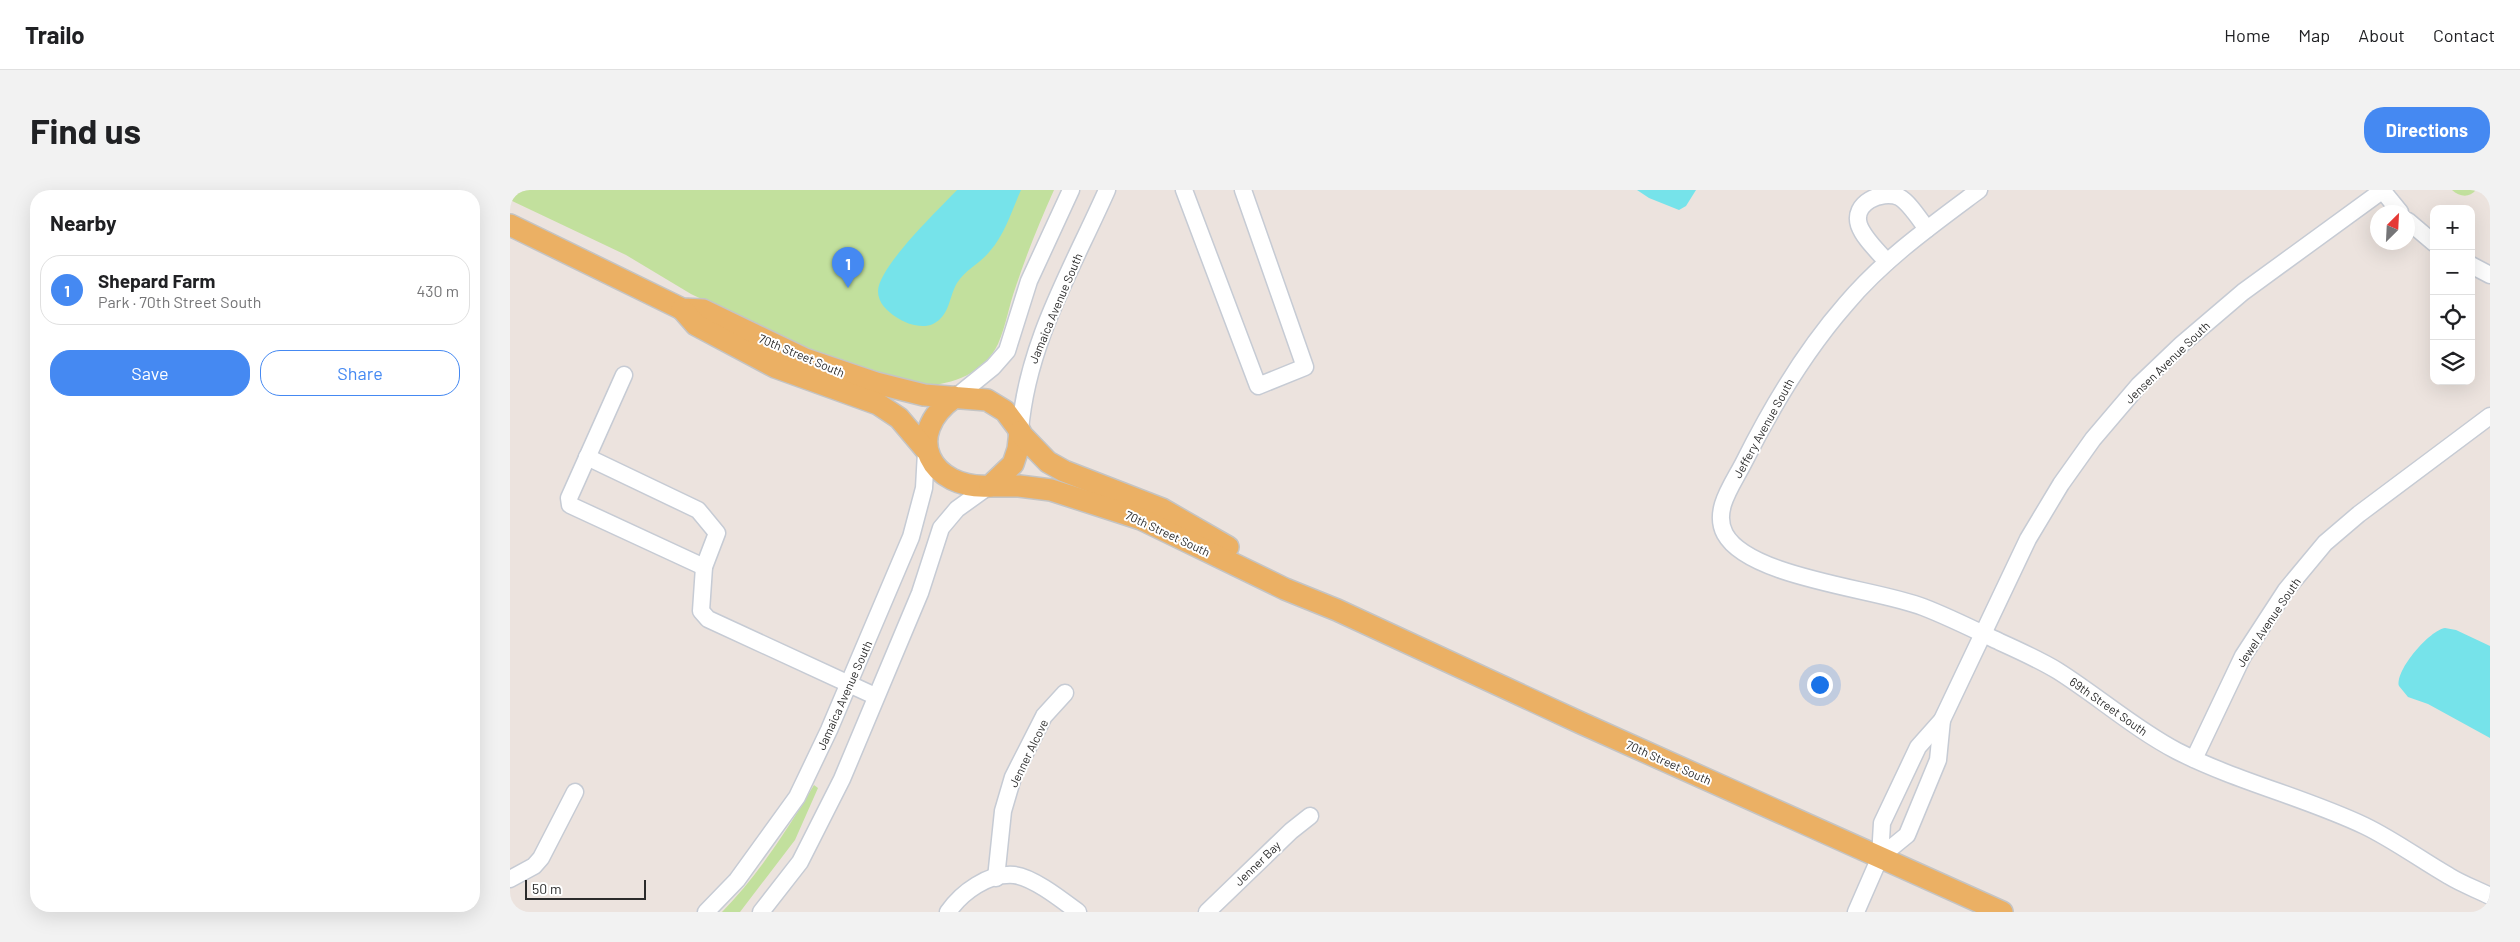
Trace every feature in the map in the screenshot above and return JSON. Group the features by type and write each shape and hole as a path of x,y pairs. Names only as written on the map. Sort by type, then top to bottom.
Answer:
{"main road":[{"name":"70th Street South","path":"510,226 682,309 696,325 775,367 878,404 899,418 926,451"},
{"name":"70th Street South","path":"682,309 704,310 790,352 848,374 914,393 955,397"},
{"path":"955,397 976,398 992,402 1005,411 1019,431 1018,449 1013,464 990,486 972,486 955,481 942,472 926,451 927,433 932,420 938,409 955,397"},
{"name":"70th Street South","path":"1019,431 1048,462 1064,471 1162,509 1337,610"},
{"name":"70th Street South","path":"990,486 1019,486 1044,489 1101,505 1141,519 1285,589 1337,610 1573,719 2002,912"}],"street":[{"path":"955,397 993,368 1007,351 1029,281 1071,190"},
{"name":"Jamaica Avenue South","path":"1019,431 1024,392 1034,353 1107,190"},
{"path":"1184,190 1258,386 1305,367 1243,190"},
{"name":"Jeffery Avenue South","path":"1724,532 1719,511 1766,417 1800,362 1846,303 1887,262 1979,190"},
{"path":"2383,190 2395,205"},
{"name":"Jensen Avenue South","path":"1856,912 1880,857 1882,823 1918,746 1942,720 2028,539 2061,484 2093,439 2139,385 2182,344 2243,292 2383,190"},
{"path":"1887,262 1863,233 1858,223 1860,211 1870,198 1883,192 1900,197 1927,229"},
{"path":"2415,227 2430,240"},
{"path":"2475,267 2490,275"},
{"path":"624,375 568,498 570,505 704,566"},
{"name":"Jewel Avenue South","path":"2194,759 2242,656 2286,590 2325,543 2366,508 2490,416"},
{"name":"Jamaica Avenue South","path":"706,912 737,880 797,797 849,684 915,525 926,479 926,451"},
{"path":"587,457 698,510 717,533 704,566 701,610 708,619 875,696"},
{"path":"761,912 800,862 842,779 875,696 920,593 941,528 957,508 990,486"},
{"name":"69th Street South","path":"1724,532 1736,549 1766,563 1834,586 1890,597 1921,606 2048,665 2132,724 2194,759 2258,787 2320,807 2367,827 2452,878 2490,896"},
{"name":"Jenner Alcove","path":"996,878 1003,811 1013,777 1044,716 1065,693"},
{"name":"Jensen Avenue South","path":"1880,857 1907,835 1938,760 1942,720"},
{"path":"510,879 534,866 542,858 575,792"},
{"name":"Jenner Bay","path":"1207,912 1290,831 1310,816"},
{"path":"948,912 971,888 983,881 1014,875 1029,880 1078,912"}],"green space":[{"path":"510,190 1054,190 1025,261 1001,337 991,355 983,364 963,377 941,384 917,385 838,361 780,337 691,294 626,255 510,200"},
{"path":"2452,190 2476,190 2464,196"},
{"path":"814,785 818,788 795,840 740,912 722,912 772,851"}],"water":[{"path":"957,190 1021,190 1000,237 986,255 957,283 943,316 929,325 909,324 893,315 881,303 878,291 881,280 888,267 911,238"},
{"path":"1637,190 1696,190 1686,206 1679,210 1649,198"},
{"path":"2445,628 2456,630 2490,646 2490,738 2428,704 2408,697 2399,686 2402,670 2415,652 2431,636"}],"place":[{"name":"Shepard Farm","path":"848,288"}]}
